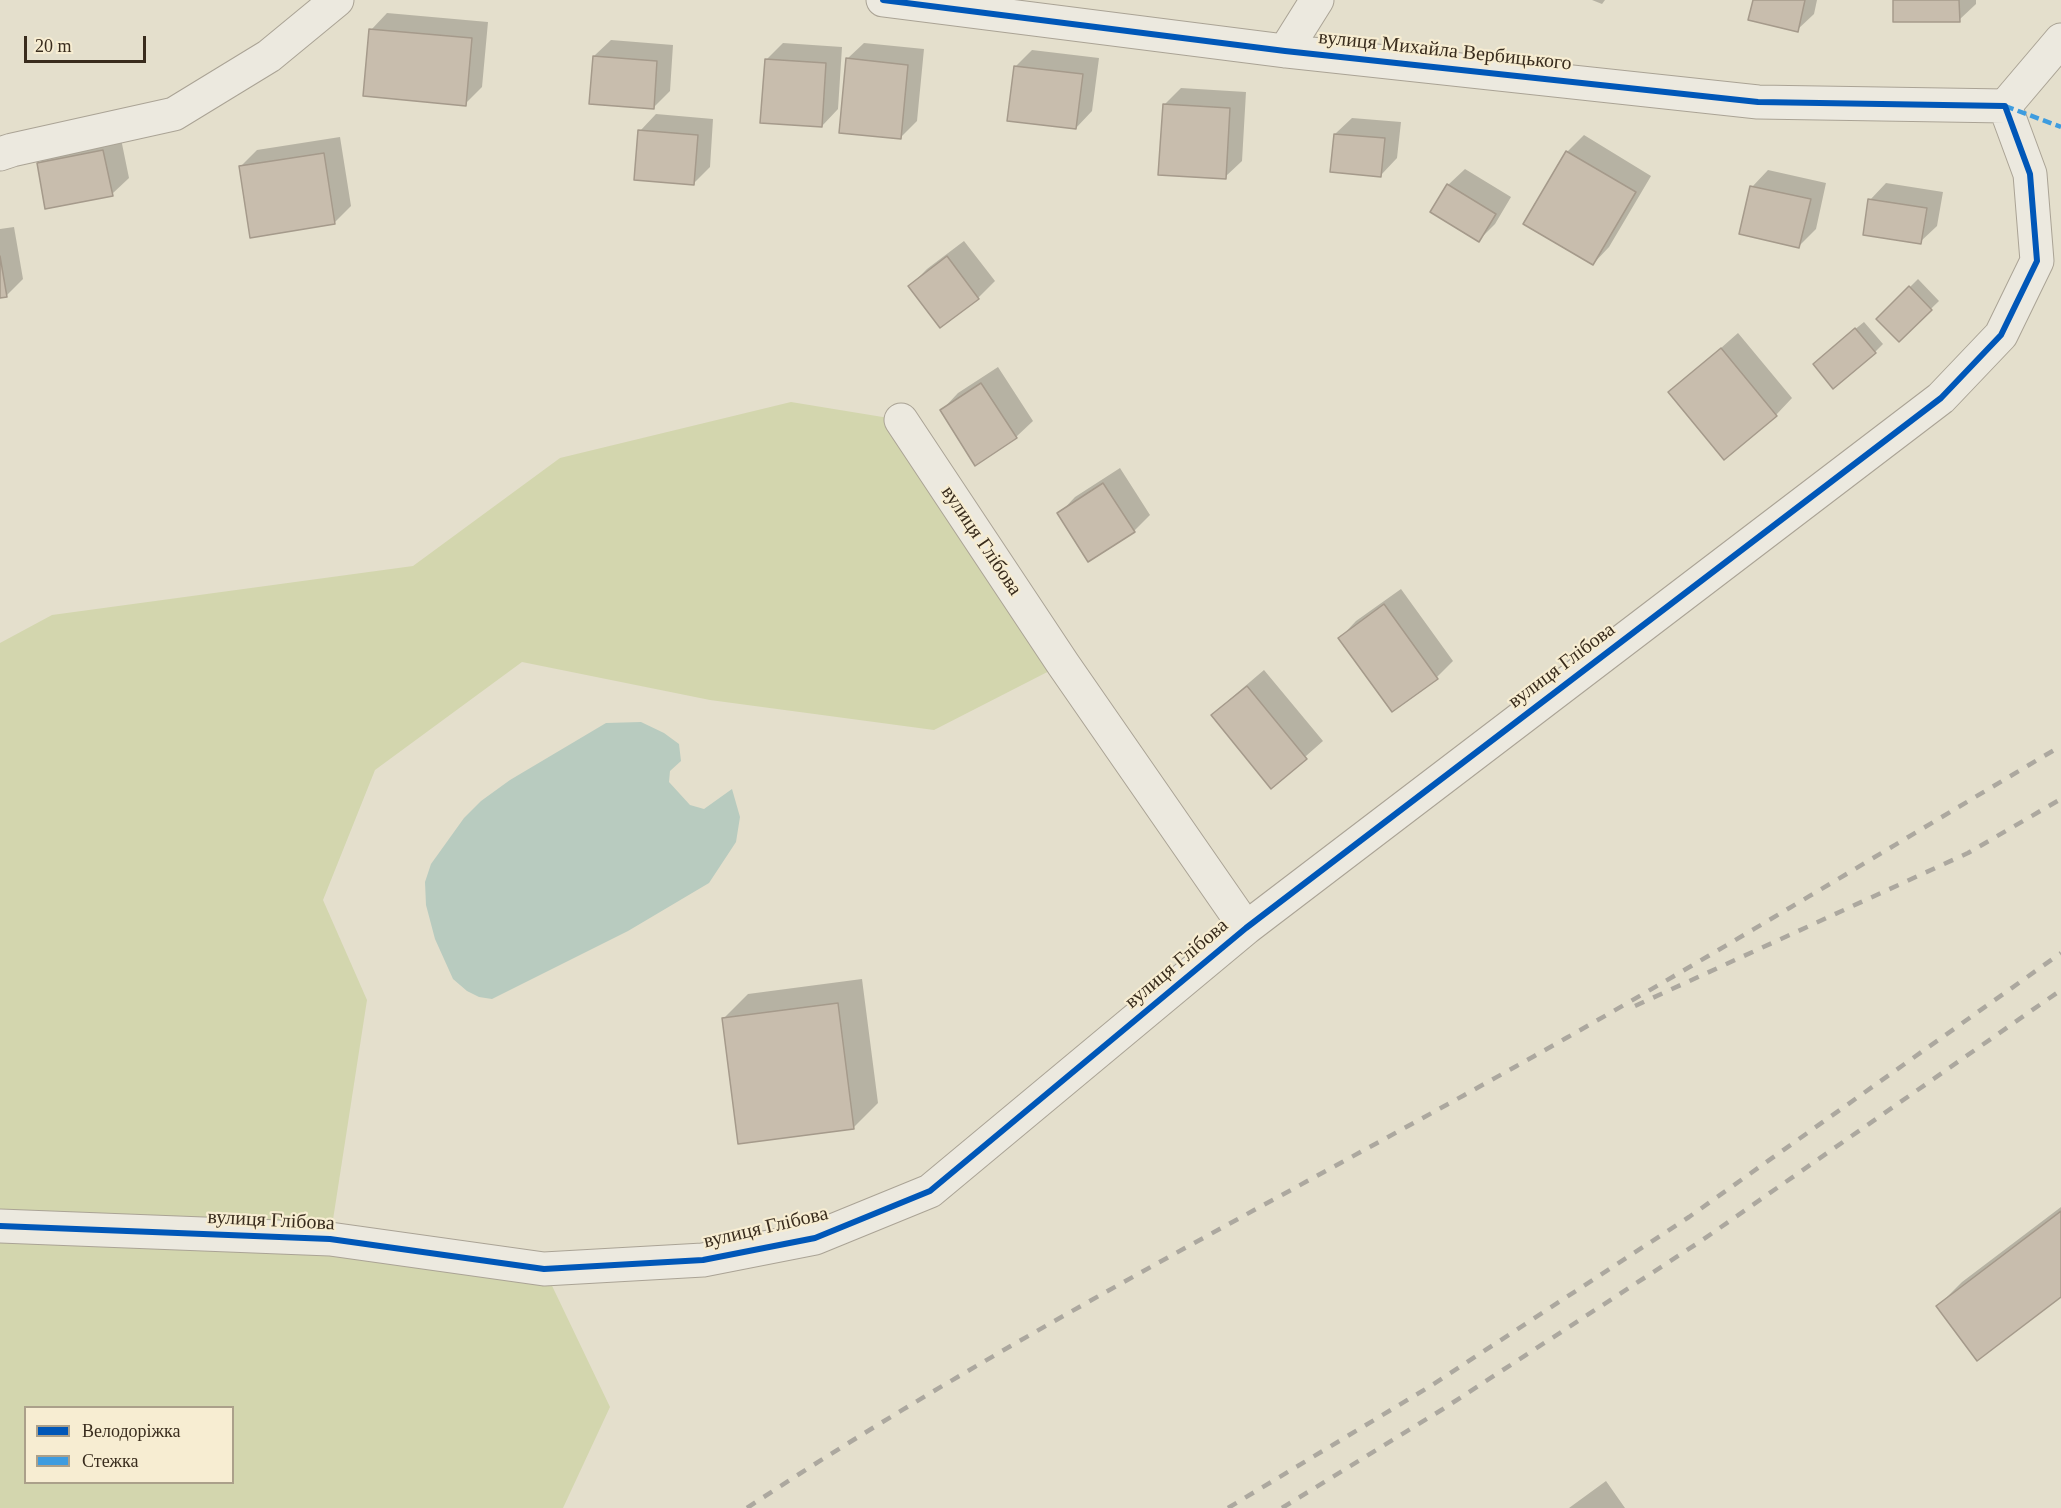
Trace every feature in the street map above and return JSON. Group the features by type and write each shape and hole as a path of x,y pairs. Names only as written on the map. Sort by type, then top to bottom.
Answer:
{"street":[{"path":"0,154 174,114 269,56 337,0"},
{"name":"вулиця Михайла Вербицького","path":"883,0 1285,51 1758,102 2005,106"},
{"path":"1285,51 1317,0"},
{"path":"2005,106 2061,40"},
{"name":"вулиця Глібова","path":"0,1226 330,1239 544,1269 704,1260 815,1238 930,1191 1246,928 1941,398 2001,335 2037,261 2030,174 2005,106"},
{"name":"вулиця Глібова","path":"901,420 1063,664 1246,928"}],"green space":[{"path":"791,402 901,420 1063,664 934,730 710,700 522,662 375,770 323,900 367,1000 330,1239 544,1269 610,1407 563,1508 0,1508 0,643 52,615 413,566 560,458"}],"shaded area":[{"path":"641,722 664,733 679,744 681,761 670,771 669,782 690,805 704,809 732,789 740,817 736,842 709,883 628,931 492,999 479,997 467,991 453,979 435,939 426,905 425,882 431,864 464,818 481,801 510,780 606,723"}],"building":[{"path":"1753,0 1805,0 1798,32 1748,20"},
{"path":"1893,0 1959,0 1960,22 1893,22"},
{"path":"369,29 472,38 466,106 363,96"},
{"path":"593,56 657,61 654,109 589,104"},
{"path":"846,58 908,65 901,139 839,133"},
{"path":"765,59 826,63 822,127 760,123"},
{"path":"1014,66 1083,74 1076,129 1007,121"},
{"path":"1163,104 1230,108 1226,179 1158,175"},
{"path":"638,130 698,135 694,185 634,180"},
{"path":"1334,134 1385,138 1381,177 1330,172"},
{"path":"103,150 113,196 45,209 37,163"},
{"path":"1566,151 1636,192 1593,265 1523,224"},
{"path":"324,153 335,224 250,238 239,166"},
{"path":"1447,184 1496,214 1479,242 1430,212"},
{"path":"1750,186 1811,199 1799,248 1739,234"},
{"path":"1868,199 1927,208 1921,244 1863,235"},
{"path":"0,256 7,297 0,298"},
{"path":"947,256 979,299 940,328 908,286"},
{"path":"1909,286 1932,310 1899,342 1876,319"},
{"path":"1855,328 1876,353 1833,389 1813,364"},
{"path":"1721,348 1777,416 1724,460 1668,392"},
{"path":"981,383 1017,438 975,466 940,410"},
{"path":"1103,483 1135,532 1088,562 1057,513"},
{"path":"1384,604 1438,679 1392,712 1338,638"},
{"path":"1247,686 1307,759 1271,789 1211,715"},
{"path":"838,1003 854,1129 738,1144 722,1018"},
{"path":"2061,1211 2061,1297 1977,1361 1936,1306"}],"railway":[{"path":"747,1508 948,1383 1153,1266 1465,1095 1630,1001 2061,746"},
{"path":"1635,1006 1968,853 2061,799"},
{"path":"1228,1508 1429,1387 1689,1217 2061,953"},
{"path":"1282,1508 1443,1409 1701,1241 2061,990"}],"marked path":[{"path":"2005,106 2061,127"}],"cycle path":[{"path":"0,1226 330,1239 544,1269 703,1260 815,1238 930,1191 1246,928 1941,398 2001,335 2037,261 2030,174 2005,106 1758,102 1285,51 883,0"}]}
